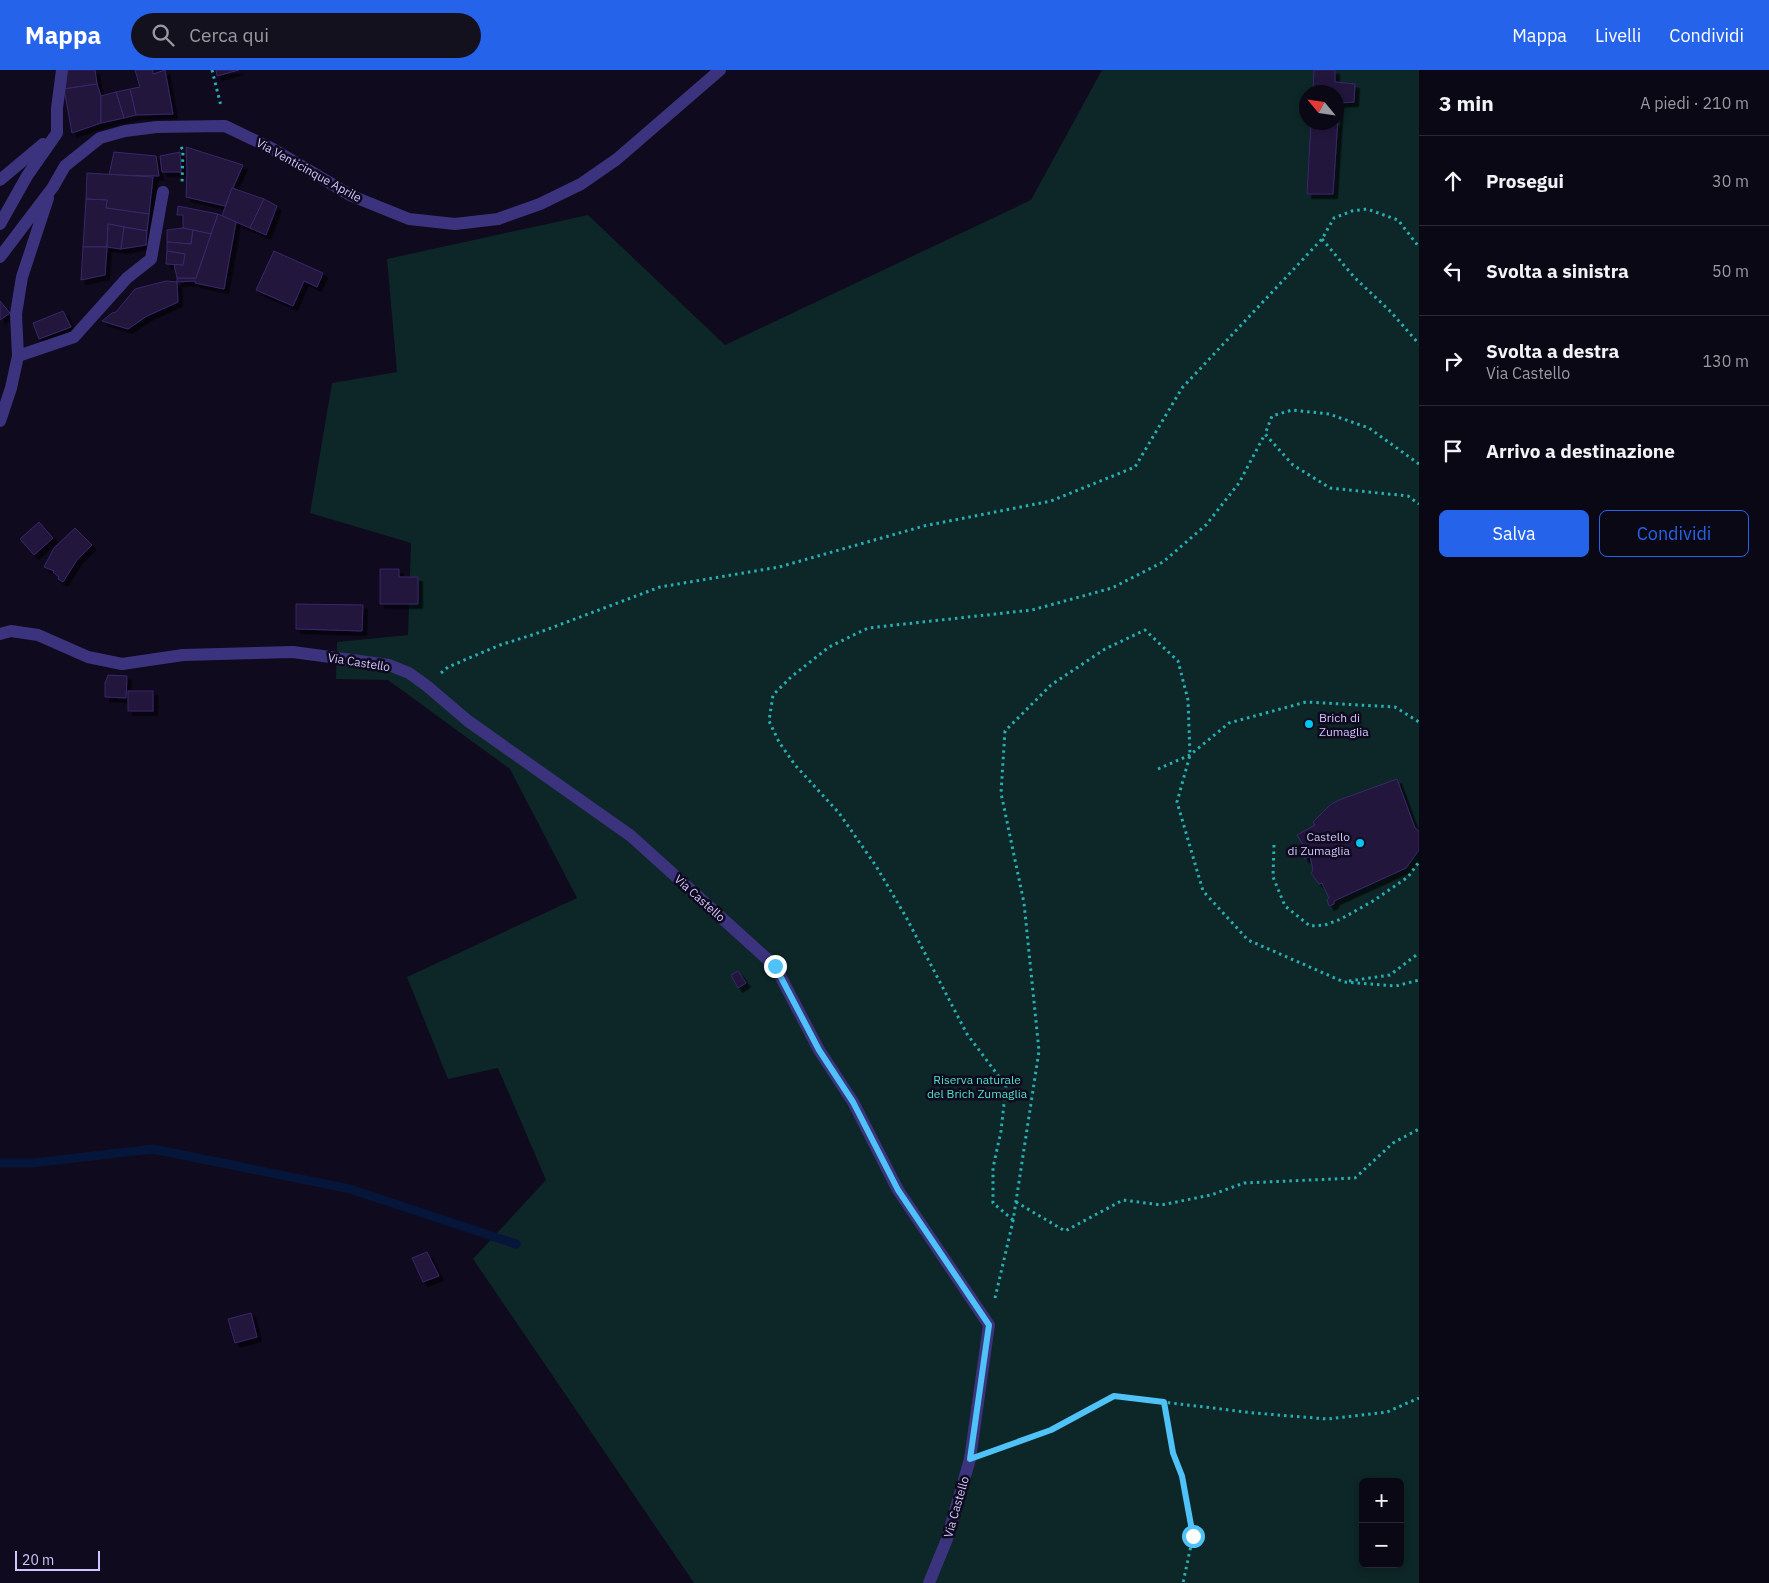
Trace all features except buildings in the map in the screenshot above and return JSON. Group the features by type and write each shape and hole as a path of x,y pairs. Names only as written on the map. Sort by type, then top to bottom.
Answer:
{"street":[{"path":"0,224 27,176 57,133 57,108 62,70"},
{"name":"Via Venticinque Aprile","path":"0,257 65,166 100,138 125,131 167,127 225,126 271,148 352,196 408,219 455,224 498,218 540,204 581,184 617,158 720,70"},
{"path":"0,180 57,133"},
{"name":"Via Venticinque Aprile","path":"0,421 12,388 18,356 16,314 22,276 52,186"},
{"path":"18,356 74,336 128,278 151,260 163,192"},
{"name":"Via Castello","path":"0,634 11,632 38,635 88,658 122,664 183,655 293,652 389,665 409,673 468,722 630,836 775,966 819,1050 853,1102 898,1190 989,1325 970,1459 947,1539 929,1583"}],"path":[{"path":"212,70 225,126"},
{"path":"163,192 182,186 183,150 167,127"},
{"path":"427,686 448,667 467,658 660,587 779,567 924,526 1051,501 1134,467 1182,388 1322,239 1334,218 1352,211 1367,209 1398,220 1419,248"},
{"path":"1322,239 1354,277 1391,312 1419,344"},
{"path":"1013,1221 994,1202 993,1168 1006,1086 967,1034 906,917 876,866 839,813 795,765 779,742 769,721 773,695 791,677 829,647 868,628 1032,610 1112,588 1163,562 1206,525 1239,483 1265,434 1272,416 1292,410 1329,414 1369,428 1419,464"},
{"path":"1265,434 1293,465 1330,488 1408,496 1419,504"},
{"path":"989,1325 1013,1221 1039,1051 1024,903 1001,793 1005,731 1051,685 1105,649 1146,630 1178,661 1188,700 1190,755 1177,802 1204,891 1248,940 1344,982 1396,986 1419,980"},
{"path":"1158,769 1190,755 1229,723 1306,702 1396,707 1419,722"},
{"path":"1274,845 1273,877 1285,906 1310,926 1325,925 1373,901 1408,876 1419,862"},
{"path":"1344,982 1390,975 1419,953"},
{"path":"1015,1202 1065,1231 1123,1200 1161,1205 1212,1195 1244,1183 1355,1178 1393,1143 1419,1129"},
{"path":"970,1459 1051,1430 1114,1396 1254,1413 1327,1418 1387,1412 1419,1398"},
{"path":"1164,1402 1173,1453 1182,1476 1193,1536 1183,1583"}],"green space":[{"name":"Riserva naturale del Brich Zumaglia","path":"1102,70 1419,70 1419,1583 694,1583 473,1259 546,1180 498,1068 448,1079 407,977 577,898 510,769 388,680 336,679 337,642 408,635 411,543 310,513 332,383 397,372 387,259 588,215 725,345 1031,200"}],"waterway":[{"path":"0,1163 33,1163 153,1149 350,1189 516,1244"}],"place":[{"name":"Brich di Zumaglia","path":"1309,724"},
{"name":"Castello di Zumaglia","path":"1360,843"}],"route":[{"path":"775,966 819,1050 853,1102 898,1190 989,1325 970,1459 1051,1430 1114,1396 1164,1402 1173,1453 1182,1476 1193,1536"}]}
